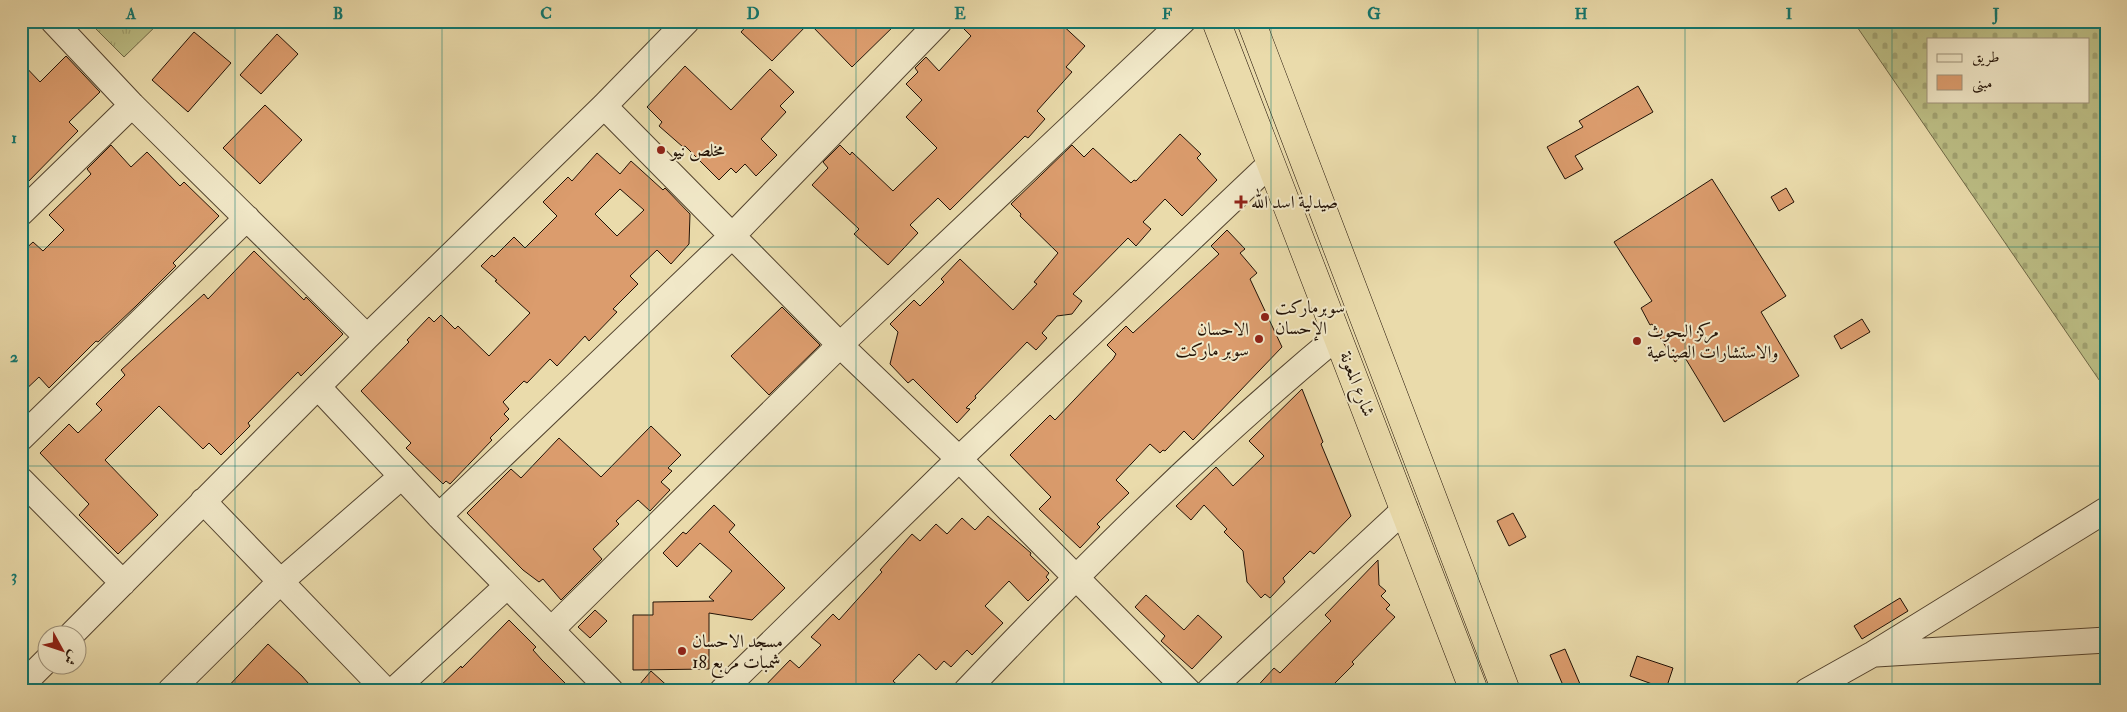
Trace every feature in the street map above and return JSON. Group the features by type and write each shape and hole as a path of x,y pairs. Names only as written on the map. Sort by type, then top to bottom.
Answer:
{"highway":[{"name":"شارع المعونة","path":"1216,21 1474,691"},
{"name":"شارع المعونة","path":"1251,21 1506,691"}],"street":[{"path":"53,21 132,104 367,337"},
{"path":"82,624 367,337 604,106 687,21"},
{"path":"439,516 733,235 940,21"},
{"path":"551,630 840,345 1183,21"},
{"path":"21,213 132,104"},
{"path":"604,106 840,345 959,459 1188,691"},
{"path":"722,691 959,459 1271,163"},
{"path":"21,438 247,218"},
{"path":"966,691 1075,577 1259,403 1338,336"},
{"path":"318,388 439,516 611,691"},
{"path":"170,691 280,582 402,476"},
{"path":"21,480 123,583"},
{"path":"203,501 386,691"},
{"path":"1209,691 1405,508"},
{"path":"1807,691 1873,654 2106,510"},
{"path":"393,691 508,586"},
{"path":"1873,654 2106,640"},
{"path":"28,686 38,672"}],"green space":[{"path":"88,21 161,21 124,57"},
{"path":"1853,21 2106,21 2106,390"}],"building":[{"path":"751,21 899,21 852,67 809,23 772,61 741,32"},
{"path":"956,21 1058,21 1085,46 1066,67 1072,72 1037,111 1045,119 1028,138 1025,136 950,210 938,198 910,225 918,233 888,265 854,234 859,229 812,185 828,168 823,162 840,145 850,155 852,152 893,191 937,148 906,117 922,100 906,84 918,72 915,68 926,57 939,71 971,36"},
{"path":"194,32 231,63 188,112 152,80"},
{"path":"277,34 298,54 261,94 240,75"},
{"path":"66,56 100,92 69,122 78,131 21,189 21,62 40,82"},
{"path":"685,66 731,110 770,69 794,92 780,106 786,112 761,139 777,155 756,176 745,164 736,173 731,168 719,180 685,146 683,147 659,126 662,122 647,107"},
{"path":"1638,86 1653,112 1575,156 1583,169 1565,179 1547,147 1583,127 1579,121"},
{"path":"265,105 302,140 260,184 223,148"},
{"path":"1180,134 1201,154 1197,158 1217,180 1182,216 1165,199 1143,222 1151,229 1136,246 1128,238 1073,294 1082,301 1072,314 1057,316 1042,333 1047,338 1036,350 1027,342 975,396 976,398 966,408 970,409 957,423 913,379 908,383 890,364 898,332 890,324 914,300 920,306 944,282 941,279 960,259 1013,310 1037,284 1034,282 1058,253 1020,216 1021,214 1011,204 1072,145 1084,157 1093,148 1131,183 1134,180 1136,181"},
{"path":"111,145 131,167 147,152 180,186 184,182 219,216 173,263 176,266 49,388 39,377 21,394 21,253 33,242 43,251 64,230 49,215 91,174 87,169"},
{"path":"597,153 620,174 631,161 663,190 665,188 690,214 689,244 671,264 657,250 630,276 638,284 613,309 617,312 589,341 585,336 557,366 550,359 527,383 524,381 503,402 509,409 504,414 509,419 490,438 492,440 450,484 446,481 443,484 406,448 411,443 361,391 409,342 407,340 429,317 434,322 441,315 455,329 458,326 489,356 530,313 481,266 492,255 494,257 514,237 525,248 557,216 543,202 568,177 572,181","holes":["620,189 644,210 617,236 595,214"]},
{"path":"1712,179 1786,296 1761,312 1799,376 1724,422 1684,356 1675,362 1652,324 1650,325 1641,308 1652,301 1614,242"},
{"path":"1786,188 1794,202 1779,211 1771,197"},
{"path":"1227,230 1245,249 1240,253 1257,273 1250,279 1282,347 1193,440 1184,431 1165,451 1163,450 1160,453 1150,444 1116,480 1129,493 1097,524 1100,527 1080,548 1039,509 1051,497 1010,455 1050,415 1055,420 1113,359 1116,354 1107,345 1126,326 1133,333 1219,254 1211,246"},
{"path":"254,251 304,300 306,297 343,334 301,376 298,372 248,423 250,426 221,455 209,443 203,449 159,406 105,460 158,515 118,554 79,515 89,504 40,453 69,424 78,433 102,410 96,404 125,375 121,370 204,294 208,299"},
{"path":"782,307 820,345 769,395 731,356"},
{"path":"1862,319 1870,332 1841,349 1834,336"},
{"path":"1302,389 1323,442 1321,444 1351,516 1314,554 1310,551 1283,578 1285,582 1270,598 1265,594 1261,598 1247,582 1243,551 1224,532 1227,529 1204,505 1191,520 1176,506 1216,467 1233,486 1264,456 1249,441"},
{"path":"651,426 681,455 668,468 672,471 661,482 670,490 650,511 638,500 616,521 619,524 593,549 602,559 561,600 543,579 539,582 523,570 467,513 511,469 521,478 559,438 601,477"},
{"path":"714,505 735,525 729,532 785,588 752,620 709,613 709,669 633,670 633,615 653,615 653,602 714,601 709,597 732,571 700,543 677,567 663,553 683,532 686,534"},
{"path":"1513,513 1526,537 1509,546 1497,521"},
{"path":"988,516 1031,553 1030,555 1049,573 1046,577 1049,580 1028,601 1009,581 985,606 1003,623 972,655 967,650 951,667 944,661 936,670 919,654 893,681 904,691 760,691 790,660 799,668 821,645 811,637 833,614 839,620 882,572 880,570 912,534 920,541 936,524 947,534 962,518 975,530"},
{"path":"1378,560 1379,585 1386,591 1381,596 1390,605 1386,609 1395,617 1352,662 1354,664 1327,691 1253,691 1274,668 1280,673 1331,621 1325,615"},
{"path":"1146,595 1184,630 1198,615 1222,637 1192,669 1161,641 1165,636 1135,607"},
{"path":"1900,598 1908,611 1862,639 1854,626"},
{"path":"595,610 607,621 590,638 578,627"},
{"path":"509,620 536,647 533,650 542,660 573,691 435,691 461,666 462,668"},
{"path":"268,644 302,676 315,691 224,691"},
{"path":"1565,649 1580,684 1565,690 1550,655"},
{"path":"1637,656 1673,668 1666,689 1630,676"},
{"path":"651,671 673,691 634,691"}],"place":[{"name":"مخلص نيو","path":"661,150"},
{"name":"صيدلية اسد الله","path":"1241,202"},
{"name":"سوبرماركت الإحسان","path":"1265,317"},
{"name":"الاحسان سوبر ماركت","path":"1259,339"},
{"name":"مركز البحوث والاستشارات الصناعية","path":"1637,341"},
{"name":"مسجد الاحسان شمبات مربع 18","path":"682,651"}]}
